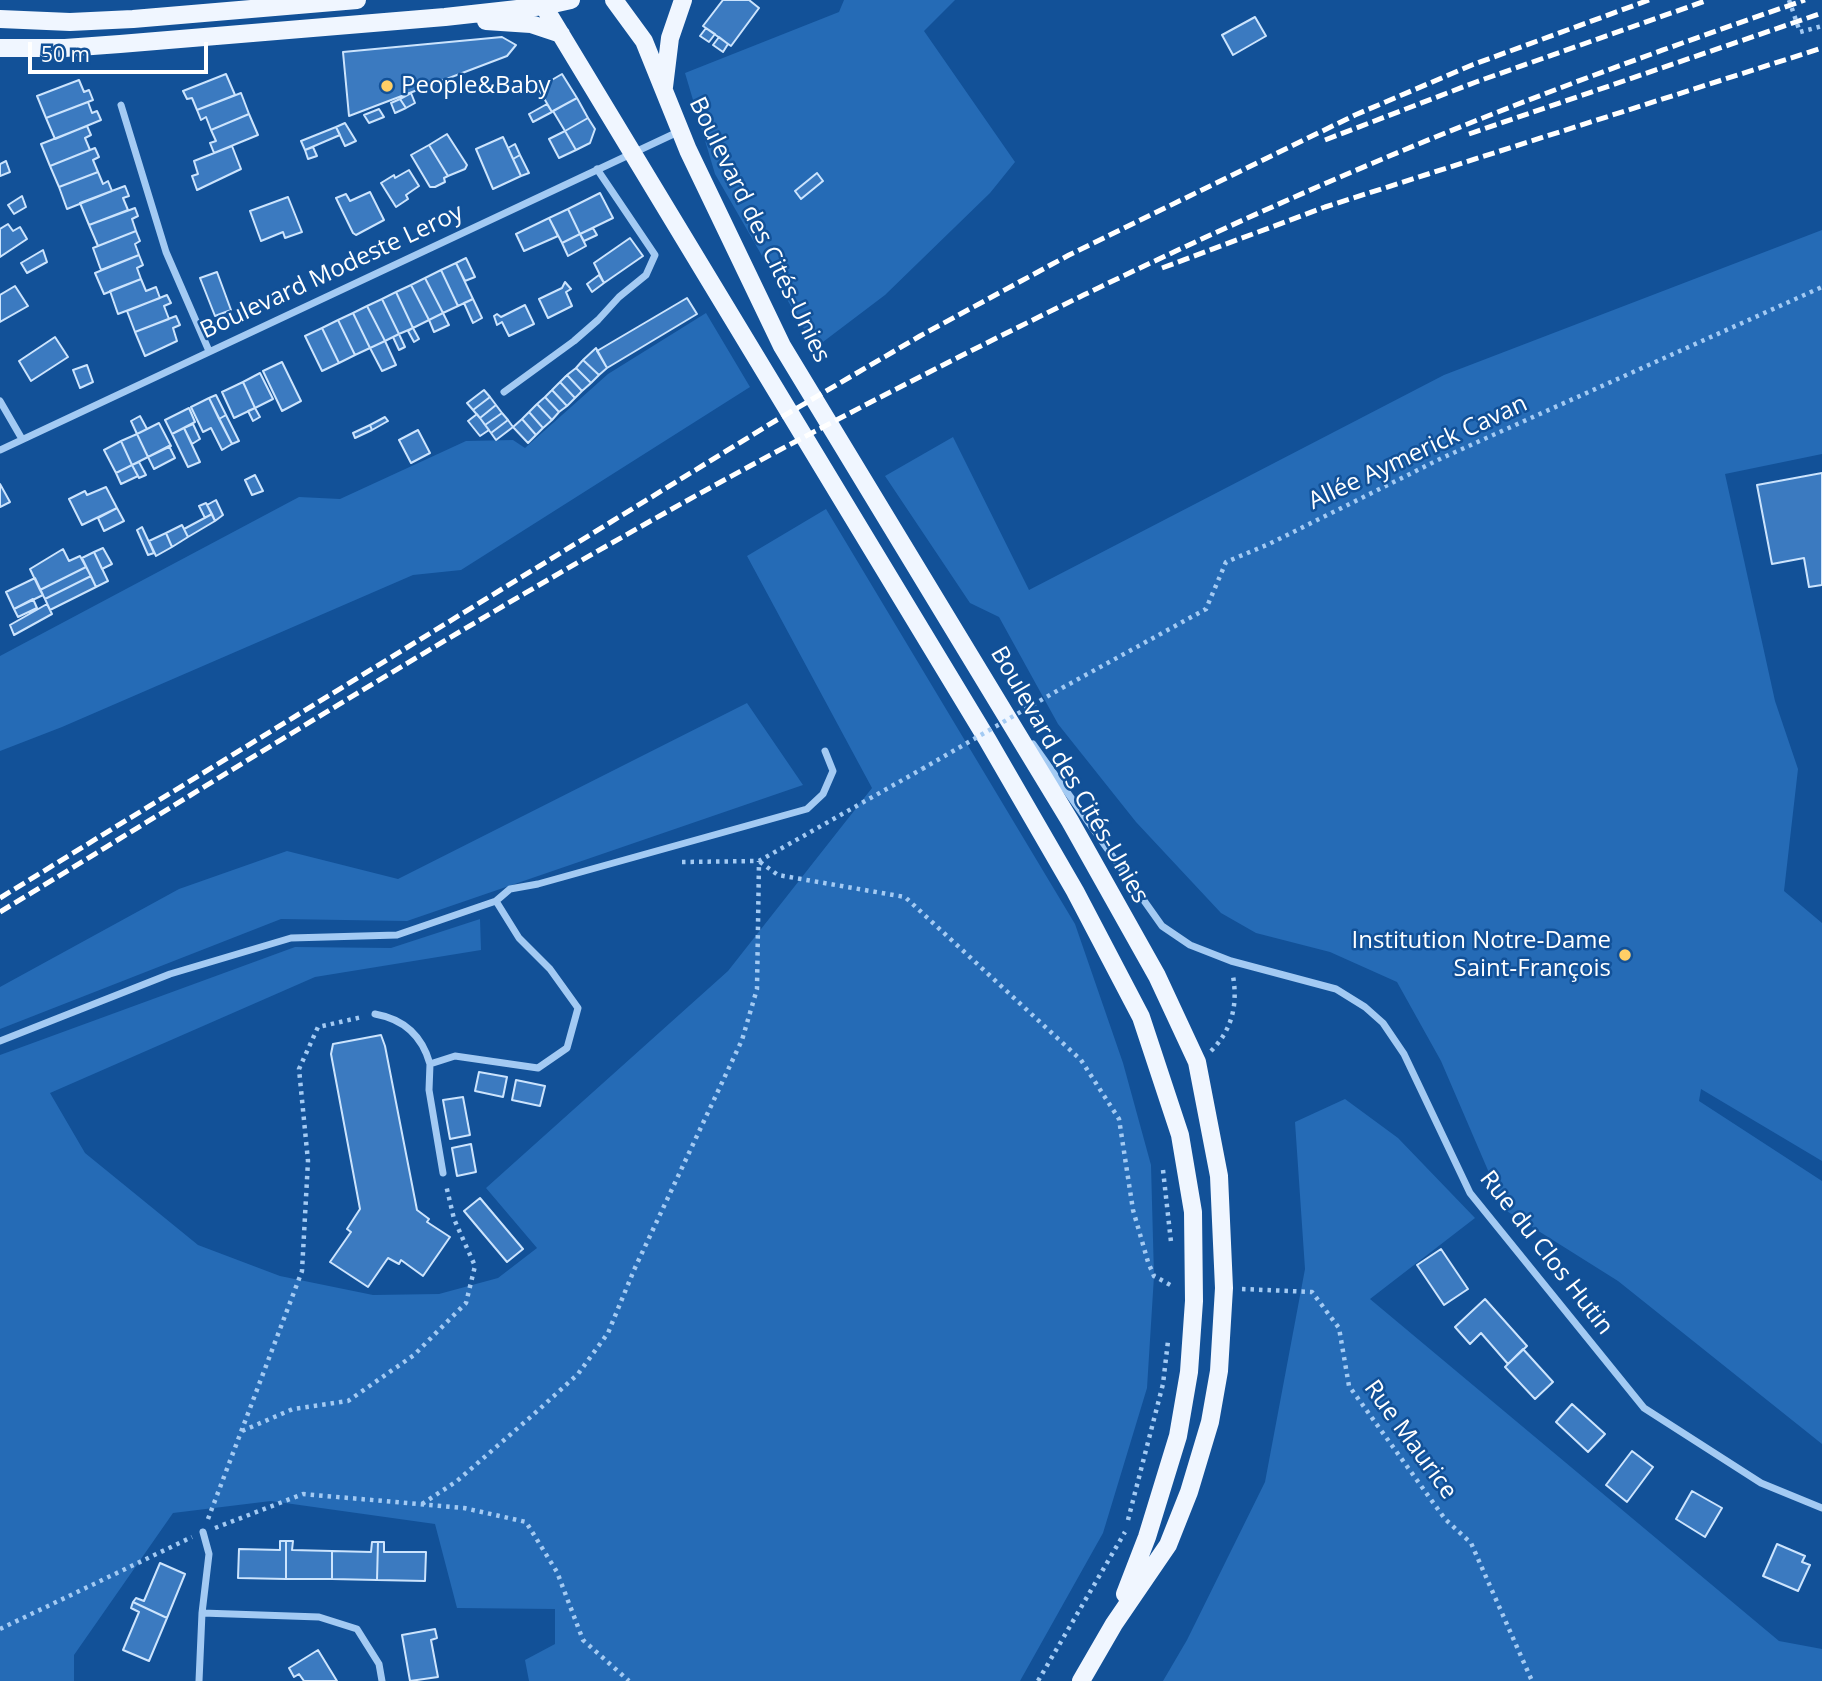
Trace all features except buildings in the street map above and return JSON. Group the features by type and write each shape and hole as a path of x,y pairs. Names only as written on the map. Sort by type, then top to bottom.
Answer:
{"main road":[{"path":"0,19 70,22 133,19 356,0"},
{"path":"0,48 65,48 445,17 571,0"},
{"name":"Boulevard des Cités-Unies","path":"614,0 644,41 681,130 782,346 1070,821 1157,976 1196,1062 1219,1176 1224,1288 1219,1371 1210,1422 1189,1492 1168,1545 1114,1624 1081,1681"},
{"path":"664,87 670,38 683,0"},
{"name":"Boulevard des Cités-Unies","path":"542,3 987,739 1075,891 1141,1017 1180,1135 1193,1212 1194,1301 1189,1372 1178,1436 1147,1537 1114,1624"},
{"path":"445,17 531,24 561,34"}],"street":[{"path":"121,105 166,252 209,351"},
{"name":"Boulevard Modeste Leroy","path":"0,450 681,130"},
{"path":"505,392 598,320 619,297 646,275 655,255 597,169"},
{"path":"0,401 22,439"},
{"name":"Rue du Clos Hutin","path":"976,665 1162,926 1190,945 1230,961 1336,989 1365,1007 1382,1023 1405,1054 1471,1193 1644,1408 1761,1483 1822,1508"},
{"path":"0,1041 170,974 291,938 397,935 495,901 510,889 538,884 807,809 823,794 833,771 825,751"},
{"path":"430,1064 455,1056 538,1068 567,1048 578,1008 550,969 519,938 495,901"},
{"path":"374,1014 394,1018 411,1030 426,1051 430,1064 429,1090 443,1173"},
{"path":"199,1681 202,1613 209,1554 203,1532"},
{"path":"202,1613 319,1617 357,1629 379,1664 382,1681"}],"path":[{"path":"1789,0 1800,32 1822,26"},
{"name":"Allée Aymerick Cavan","path":"759,861 1206,609 1226,562 1269,544 1442,458 1822,287"},
{"path":"673,864 686,861 759,861 778,875 905,897 1081,1060 1119,1119 1133,1210 1154,1276 1175,1287 1174,1275"},
{"path":"422,1504 457,1481 578,1374 608,1333 634,1270 742,1040 757,989 759,861"},
{"path":"1196,1062 1225,1036 1234,1013 1235,986 1230,961"},
{"path":"203,1532 302,1271 308,1161 299,1069 318,1027 374,1014"},
{"path":"1163,1169 1171,1249"},
{"path":"241,1432 293,1409 348,1401 414,1354 466,1303 475,1266 454,1219 443,1173"},
{"name":"Rue Maurice","path":"1224,1288 1312,1292 1339,1328 1349,1385 1446,1519 1471,1543 1532,1681"},
{"path":"1038,1681 1126,1530 1163,1384 1170,1329"},
{"path":"0,1629 203,1532 303,1494 464,1508 526,1521 557,1572 583,1640 629,1681"}],"shaded area":[{"path":"844,0 955,0 924,31 1015,162 990,193 885,295 815,348 715,174 685,73 839,12"},
{"path":"1822,230 1822,454 1725,474 1775,701 1798,769 1784,891 1822,923 1822,1161 1701,1089 1699,1101 1822,1181 1822,1444 1618,1281 1505,1210 1441,1061 1397,982 1330,952 1256,933 1221,913 1136,822 1058,724 999,617 970,603 885,476 953,437 1029,590 1444,375"},
{"path":"706,313 750,387 461,570 413,575 62,727 0,751 0,656 299,497 340,499 466,441 513,440 525,448 608,374"},
{"path":"826,509 1075,924 1123,1063 1151,1165 1154,1276 1147,1388 1103,1533 1020,1681 529,1681 525,1660 555,1644 555,1609 457,1608 435,1524 271,1501 173,1513 74,1655 74,1681 0,1681 0,1055 295,947 391,948 480,919 481,950 315,977 50,1093 85,1153 198,1245 280,1276 373,1295 439,1294 498,1278 537,1248 486,1188 728,971 872,788 747,556"},
{"path":"747,703 803,785 407,921 281,919 0,1029 0,987 179,889 287,851 398,879"},
{"path":"1345,1099 1398,1138 1475,1218 1370,1299 1779,1641 1822,1649 1822,1681 1163,1681 1187,1640 1265,1482 1305,1269 1295,1122"}],"railway":[{"path":"0,898 775,421 920,336 1069,255 1355,115 1472,65 1649,0"},
{"path":"1325,140 1476,82 1708,0"},
{"path":"0,912 391,673 589,556 789,445 947,363 1188,245 1351,172 1571,84 1805,0"},
{"path":"1469,134 1822,13"},
{"path":"1162,268 1325,207 1822,48"}],"place":[{"name":"People&Baby","path":"387,86"},
{"name":"Institution Notre‐Dame Saint‐François","path":"1625,955"}]}
